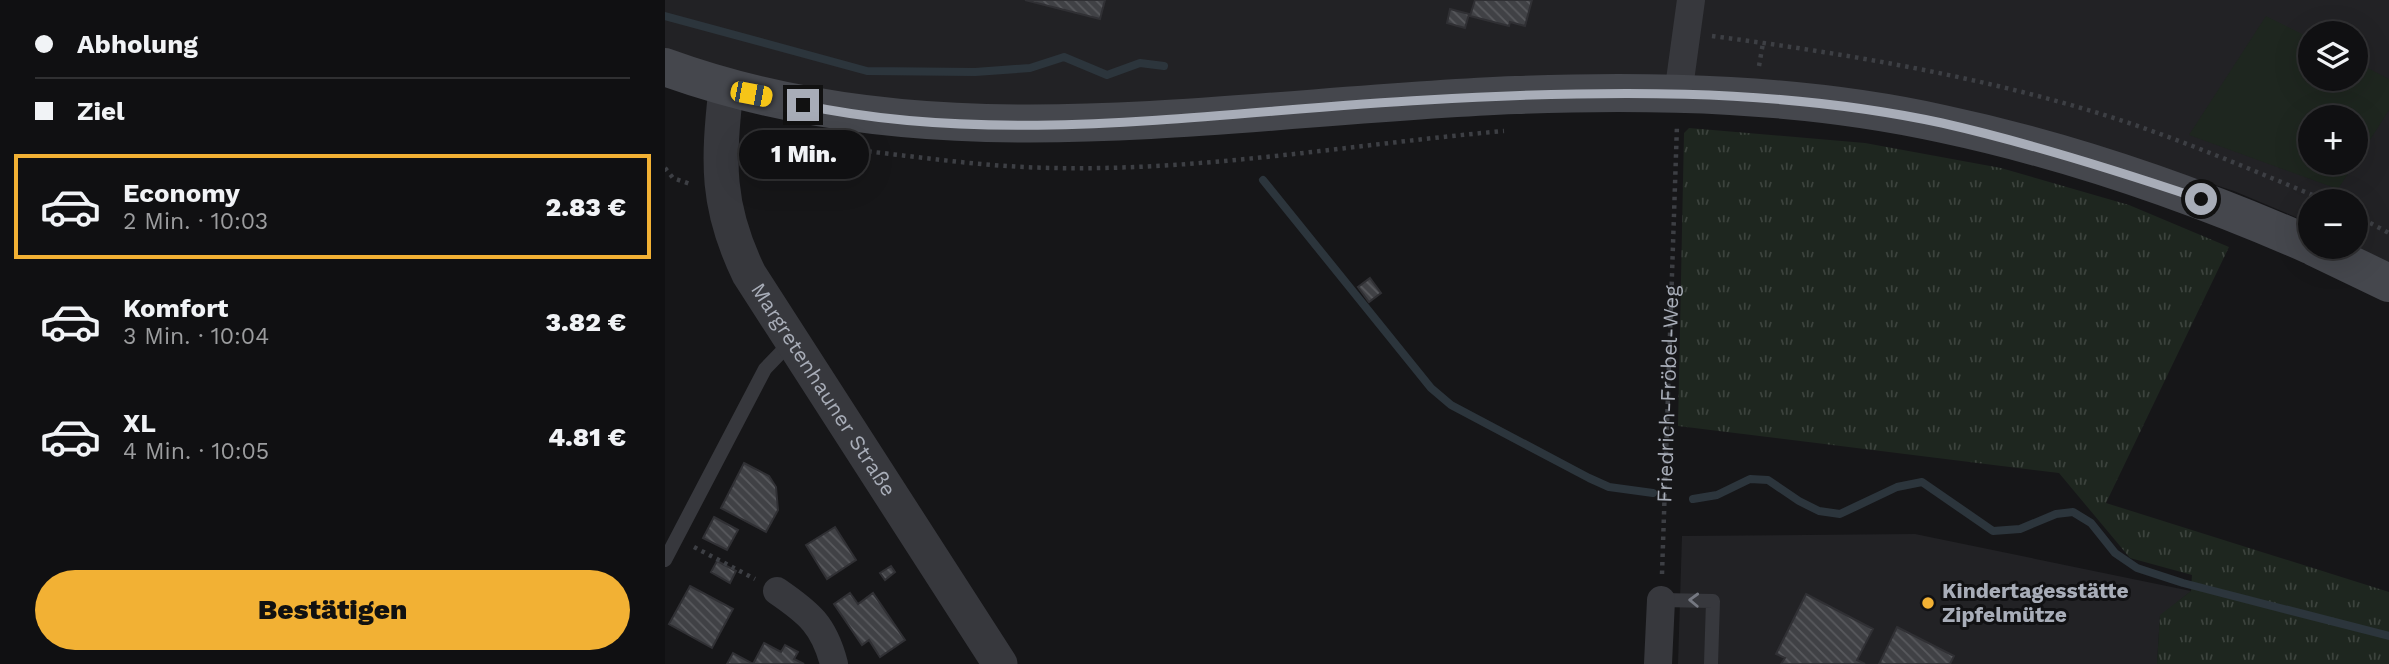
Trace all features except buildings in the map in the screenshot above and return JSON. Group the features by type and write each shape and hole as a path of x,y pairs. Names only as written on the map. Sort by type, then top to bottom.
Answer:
{"main road":[{"path":"665,67 726,89 829,110 957,123 1109,121 1504,96 1678,109 1753,98 1852,109 1939,123 2001,137 2089,161 2223,207 2298,240"},
{"path":"2339,259 2389,283"}],"street":[{"path":"1678,109 1684,32 1691,0"},
{"name":"Margretenhauner Straße","path":"726,89 719,143 720,177 727,221 749,274 1000,664"},
{"path":"777,591 811,614 821,629 834,664"},
{"path":"1658,664 1661,600"}],"lane":[{"path":"665,560 765,369 792,341"},
{"path":"1661,600 1713,601 1711,664"}],"path":[{"path":"1684,32 1846,56 2005,87 2100,113 2298,189"},
{"name":"Friedrich-Fröbel-Weg","path":"1661,600 1678,109"},
{"path":"2368,222 2389,233"},
{"path":"677,538 777,591"}],"shaded area":[{"path":"665,0 2389,0 2389,264 2368,253 2368,189 2298,189 2298,218 2234,191 2090,145 1926,104 1105,110 824,99 665,52"},
{"name":"Kindertagesstätte Zipfelmütze","path":"1915,534 2191,591 2160,616 2157,664 1678,664 1682,536"}],"green space":[{"path":"2266,16 2298,32 2298,91 2368,91 2368,68 2389,79 2389,110 2368,143 2368,105 2298,105 2298,175 2189,135"},
{"path":"1689,128 1865,143 2001,168 2129,205 2229,247 2106,503 2389,592 2389,664 2157,664 2160,615 2191,591 2192,575 2130,558 2059,473 1678,426 1684,133"},
{"path":"2299,175 2347,175 2338,189"}],"waterway":[{"path":"665,16 867,71 975,72 1030,68 1064,57 1107,75 1140,63 1164,66"},
{"path":"1263,180 1431,388 1451,405 1609,487 1653,493"},
{"path":"1693,499 1717,495 1750,479 1768,480 1819,511 1840,514 1897,487 1922,482 1993,531 2020,529 2056,514 2073,512 2091,523 2115,553 2137,568 2183,583 2389,636"}],"place":[{"name":"Kindertagesstätte Zipfelmütze","path":"1928,603"}],"route":[{"path":"803,105 892,118 957,123 1041,124 1518,95 1598,93 1753,98 1852,109 1939,123 2089,161 2201,199"}]}
